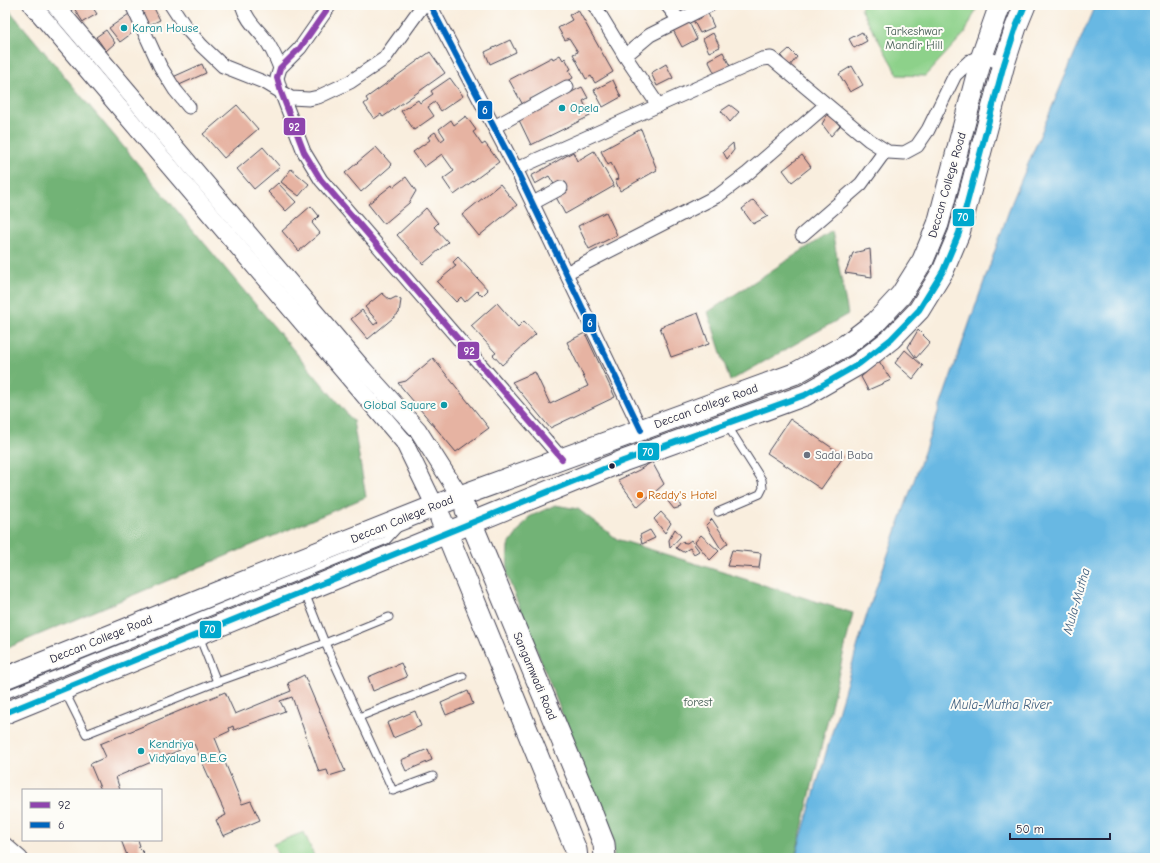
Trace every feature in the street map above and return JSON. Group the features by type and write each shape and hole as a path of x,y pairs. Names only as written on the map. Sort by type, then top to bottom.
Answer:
{"main road":[{"name":"Deccan College Road","path":"5,678 460,496 794,374 846,345 876,322 901,295 923,260 938,224 982,56 1000,5"},
{"name":"Deccan College Road","path":"5,713 304,591 400,542 446,533 623,461 805,395 859,364 891,339 919,310 943,271 959,233 1004,64 1025,5"},
{"name":"Sangamwadi Road","path":"460,496 582,788 604,844 605,858"},
{"path":"435,506 556,799 576,850 577,858"}],"street":[{"path":"32,5 404,442 435,506"},
{"path":"54,5 363,369 418,430 460,496"},
{"path":"132,5 160,66 175,90 189,107"},
{"path":"171,5 186,28 223,66 266,83 291,98 309,99 318,97 350,82 384,59 423,5"},
{"path":"242,5 244,14 269,46 280,68"},
{"path":"330,5 300,48 280,68 277,78 304,152 321,180 562,459"},
{"path":"430,5 533,203 641,430"},
{"path":"594,5 658,105"},
{"path":"667,5 679,20"},
{"path":"626,56 650,36 710,5"},
{"path":"516,169 762,59 771,58 868,140 885,151 904,153 917,146 928,130 955,76 970,61 982,56 1004,64"},
{"path":"494,127 567,87"},
{"path":"566,273 719,195 748,173 826,105"},
{"path":"802,235 858,187 885,151"},
{"path":"533,203 561,188"},
{"path":"5,844 21,858"}],"lane":[{"path":"718,512 760,494 763,488 762,480 726,423"},
{"path":"5,695 400,542 411,516"},
{"path":"304,591 325,643 393,791 433,776"},
{"path":"64,690 86,734 217,682 325,643 390,617"},
{"path":"199,634 217,682"},
{"path":"359,717 463,676"}],"green space":[{"path":"5,5 353,421 366,497 5,649"},
{"name":"Tarkeshwar Mandir Hill","path":"863,5 978,5 965,33 925,76 898,75 861,9"},
{"path":"832,231 848,314 730,381 708,312"},
{"name":"forest","path":"555,505 578,509 617,539 853,613 795,858 614,858 613,841 507,576 508,546 529,517"},
{"path":"304,832 315,858 279,858 273,844"}],"water":[{"name":"Mula-Mutha River","path":"1095,5 1155,5 1155,858 795,858 867,614 1012,202"}],"building":[{"path":"72,5 91,5 97,14 83,22"},
{"path":"153,6 160,20 147,26 140,12"},
{"path":"578,10 613,72 595,83 591,76 586,79 573,54 578,52 569,38 565,40 558,28 572,20 569,15"},
{"path":"707,11 714,27 700,33 692,18"},
{"name":"Karan House","path":"129,14 139,28 120,42 109,28"},
{"path":"688,20 697,39 682,47 672,28"},
{"path":"106,30 115,43 106,51 96,37"},
{"path":"862,32 867,41 854,48 849,39"},
{"path":"713,33 720,47 709,52 703,39"},
{"path":"510,40 516,52 490,64 485,52"},
{"path":"789,49 797,57 789,67 781,56"},
{"path":"430,52 445,73 383,117 381,114 374,119 364,104 368,101 366,98"},
{"path":"723,52 730,66 715,74 708,60"},
{"path":"560,55 563,60 565,58 571,69 569,70 573,78 523,105 509,80 552,57 553,59"},
{"path":"202,64 206,73 177,86 173,77"},
{"path":"666,64 673,78 657,86 651,73"},
{"path":"852,66 863,85 850,92 839,74"},
{"path":"450,78 463,96 441,111 435,102 428,107 434,116 414,130 401,111 418,100 420,103 433,94 431,91"},
{"path":"613,80 621,97 603,107 594,90"},
{"name":"Opela","path":"582,87 588,98 583,101 590,116 531,145 518,118"},
{"path":"237,105 258,129 224,158 203,134"},
{"path":"730,105 739,112 730,122 721,111"},
{"path":"829,112 840,126 831,136 822,124"},
{"path":"466,116 476,130 473,132 482,145 485,143 499,162 454,195 443,179 454,171 442,154 424,167 413,152 430,140 428,137 435,132 441,141 445,138 439,129 451,120 454,125"},
{"path":"641,129 657,170 620,191 615,180 619,179 611,163 608,165 601,151"},
{"path":"733,143 734,150 727,159 723,152"},
{"path":"263,147 280,167 254,189 237,169"},
{"path":"376,147 392,165 361,192 345,173"},
{"path":"594,151 614,186 565,214 556,197 568,191 563,182 555,186 549,176 535,184 531,176 573,152 577,161"},
{"path":"802,155 811,167 792,182 783,170"},
{"path":"291,169 309,184 299,196 281,182"},
{"path":"406,177 416,191 409,203 384,224 368,204 392,185 393,187"},
{"path":"278,183 296,202 286,211 268,192"},
{"path":"500,184 517,205 479,236 462,215"},
{"path":"753,200 768,216 753,224 742,209"},
{"path":"311,206 319,216 312,223 320,233 299,251 282,231"},
{"path":"426,208 438,223 434,227 448,242 423,264 397,235"},
{"path":"606,212 617,235 589,249 578,226"},
{"path":"870,249 872,277 845,273 853,253"},
{"path":"458,257 488,290 482,296 477,291 465,302 461,297 456,302 437,282 456,266 453,262"},
{"path":"382,293 390,300 396,297 401,300 399,313 368,339 351,319 362,310 374,325 378,322 365,307"},
{"path":"497,303 518,327 524,321 536,334 502,365 493,355 496,353 471,326"},
{"path":"698,313 709,344 671,357 660,327"},
{"path":"918,330 930,342 916,358 908,347"},
{"path":"585,333 615,397 550,428 512,382 535,372 550,404 588,386 567,342"},
{"path":"905,350 923,366 913,379 895,363"},
{"name":"Global Square","path":"433,358 489,428 456,452 398,383 406,381"},
{"path":"879,361 891,380 868,390 861,377"},
{"path":"790,419 844,456 821,489 767,453"},
{"name":"Reddy's Hotel","path":"652,462 664,484 638,507 618,480"},
{"path":"674,493 681,507 674,509 666,499"},
{"path":"661,512 671,523 665,533 654,519"},
{"path":"712,519 728,543 721,549 706,525"},
{"path":"675,529 681,536 670,548 669,540"},
{"path":"650,530 655,538 642,544 640,535"},
{"path":"701,535 719,551 710,560 695,542"},
{"path":"691,540 699,551 694,554 690,548 683,552 676,548 681,542 687,543"},
{"path":"732,550 761,553 759,568 727,566"},
{"path":"401,663 407,677 373,691 368,677"},
{"name":"Kendriya Vidyalaya B.E.G","path":"304,675 345,771 329,776 327,770 319,772 292,697 280,701 285,711 234,730 233,726 229,728 230,731 215,738 242,804 251,801 260,820 223,836 216,820 226,815 194,744 116,777 120,789 101,789 90,764 106,757 100,744 225,692 235,714 291,691 288,683"},
{"path":"468,691 473,704 446,715 441,703"},
{"path":"415,711 421,726 393,738 387,723"},
{"path":"428,749 432,760 406,771 401,760"},
{"path":"121,841 138,841 140,846 138,847 144,853 133,858 128,858"}],"transit line":[{"name":"92","path":"330,5 300,48 280,68 277,78 304,152 321,180 562,459"},
{"name":"6","path":"430,5 516,169 641,430"},
{"name":"70","path":"5,713 623,461 805,395 859,364 891,339 919,310 943,271 959,233 1004,64 1025,5"}],"place":[{"name":"Karan House","path":"124,28"},
{"name":"Opela","path":"562,108"},
{"name":"Global Square","path":"444,405"},
{"name":"Sadal Baba","path":"807,455"},
{"name":"Reddy's Hotel","path":"640,495"},
{"name":"Kendriya Vidyalaya B.E.G","path":"141,751"}],"water label":[{"name":"Mula-Mutha","path":"1076,601"}]}
